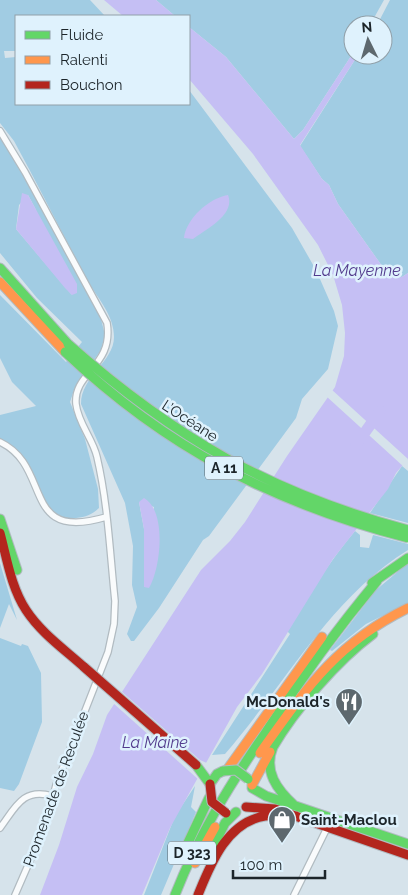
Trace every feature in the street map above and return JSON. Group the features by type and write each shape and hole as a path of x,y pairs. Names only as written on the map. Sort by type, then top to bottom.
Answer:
{"main road":[{"name":"L’Océane","path":"0,268 66,348 138,404 220,457 306,498 350,514 408,530"},
{"name":"L’Océane","path":"0,282 66,348 134,411 183,444 262,488 323,513 408,538"},
{"path":"0,519 26,602 34,620"},
{"path":"0,533 14,585 22,603 34,620 84,667 196,765 208,782 210,798 215,807 224,814"},
{"path":"208,782 225,770 240,752 338,617 366,586 377,581 408,558"},
{"path":"191,895 225,823 224,814 240,768 316,658 347,616 377,581"},
{"path":"224,814 248,770 305,690 331,659 361,633 408,608"},
{"path":"246,807 251,799 251,784 272,749 311,696 348,653 379,630 408,614"},
{"path":"272,749 270,767 273,781 279,792 295,811"},
{"path":"196,765 212,770 236,770 266,796 295,811 336,831 408,855"},
{"path":"166,895 210,798"},
{"path":"224,814 246,807 267,807 295,811 372,831 408,844"},
{"path":"198,895 221,847 237,828 260,817 295,811"},
{"name":"D 323","path":"175,895 193,852 224,814"},
{"name":"D 323","path":"182,895 192,870 224,814"},
{"path":"328,826 364,834 372,831"}],"street":[{"name":"Promenade de Reculée","path":"0,131 25,172 107,323 108,342 103,355 78,389 76,403 98,460 115,601 114,624 108,652 52,796 46,824 15,895"},
{"path":"0,442 22,460 43,506 53,516 70,522 106,517"},
{"path":"0,828 23,798 35,794 52,796"},
{"path":"294,895 328,826"}],"shaded area":[{"path":"0,0 90,0 104,15 15,15 15,51 4,51 5,58 15,57 15,105 190,105 190,91 292,228 316,270 334,311 338,326 328,369 302,399 296,418 209,536 203,540 159,608 134,641 131,641 127,634 137,607 132,585 133,546 125,503 81,404 82,394 86,385 104,362 113,346 112,322 79,265 14,141 0,123","holes":["139,502 154,507 144,587 144,529"]},
{"path":"156,0 384,0 376,15 343,15 343,65 345,65 303,130 294,139 226,57 190,28 190,15 174,15"},
{"path":"390,0 408,0 408,273 402,277 387,273 338,204 329,185 322,179 300,146 352,65 393,65 393,15 382,15"},
{"path":"0,138 10,150 100,315 105,335 101,350 75,387 70,402 85,439 98,489 99,508 86,516 65,518 56,515 44,500 27,462 15,450 0,441 0,415 36,406 12,382 0,358 0,295 66,362 82,342 37,298 0,253","holes":["28,195 72,295 16,229 19,205"]},
{"path":"402,466 408,471 408,523 370,513"},
{"path":"355,531 360,535 360,547 369,548 373,535 408,544 408,550 380,570 331,618 225,754 212,755 290,634 287,631 311,592"},
{"path":"0,563 17,620 9,604 0,628"},
{"path":"408,563 408,603 366,624 332,651 330,650 376,590"},
{"path":"0,638 21,646 22,644 28,646 41,673 42,722 19,784 14,791 0,788"},
{"path":"195,786 191,807 196,812 161,895 144,895 175,816"}],"water":[{"path":"104,0 156,0 174,15 122,15"},
{"name":"La Maine","path":"190,28 226,57 294,139 303,130 345,65 352,65 300,145 322,179 329,185 338,204 387,273 402,277 408,273 408,459 396,473 388,489 333,559 262,674 237,707 170,828 142,895 40,895 59,845 77,787 93,754 107,715 201,570 230,541 245,522 287,456 335,387 344,356 345,333 342,305 333,275 318,245 253,154 190,80"},
{"path":"22,193 28,195 77,284 77,293 72,295 65,288 16,229"},
{"path":"228,195 228,209 218,221 193,239 184,238 189,224 200,210 213,200"},
{"path":"144,498 151,505 156,515 160,540 157,567 149,588 144,587 144,529 139,502"}],"pier":[{"path":"331,389 408,459 404,467 326,396"},
{"path":"121,691 200,760 209,764 199,780 113,703"}],"waterway":[{"name":"La Maine","path":"356,445 380,411"}],"traffic: fast":[{"path":"0,268 68,344"},
{"path":"68,344 147,408 226,458 268,480 312,499 408,530"},
{"path":"65,352 142,417 182,444 224,468 312,508 408,538"},
{"path":"0,519 17,570"},
{"path":"372,583 408,558"},
{"path":"175,895 204,831 240,771 306,674 377,581"},
{"path":"295,806 277,787 271,772 270,756 273,747 293,717 318,686 346,657 373,634"},
{"path":"196,765 210,784 217,774 223,771"},
{"path":"223,771 236,770 248,779"},
{"path":"252,788 266,796 408,844"},
{"path":"186,847 209,798"},
{"path":"208,857 225,823 236,812"}],"traffic: slow":[{"path":"0,282 65,352"},
{"path":"260,753 308,689 341,653 383,622 408,608"},
{"path":"227,770 322,637"},
{"path":"252,785 270,752"},
{"path":"195,863 215,827"}],"traffic: jam":[{"path":"0,533 13,582 26,610 46,633 84,667"},
{"path":"84,667 196,765"},
{"path":"210,784 212,802 226,813"},
{"path":"246,807 275,809 408,855"},
{"path":"198,895 222,846 240,826 265,816 296,816"}],"place":[{"name":"McDonald's","path":"349,726"},
{"name":"Saint-Maclou","path":"282,844"}],"water label":[{"name":"La Mayenne","path":"357,270"}]}
